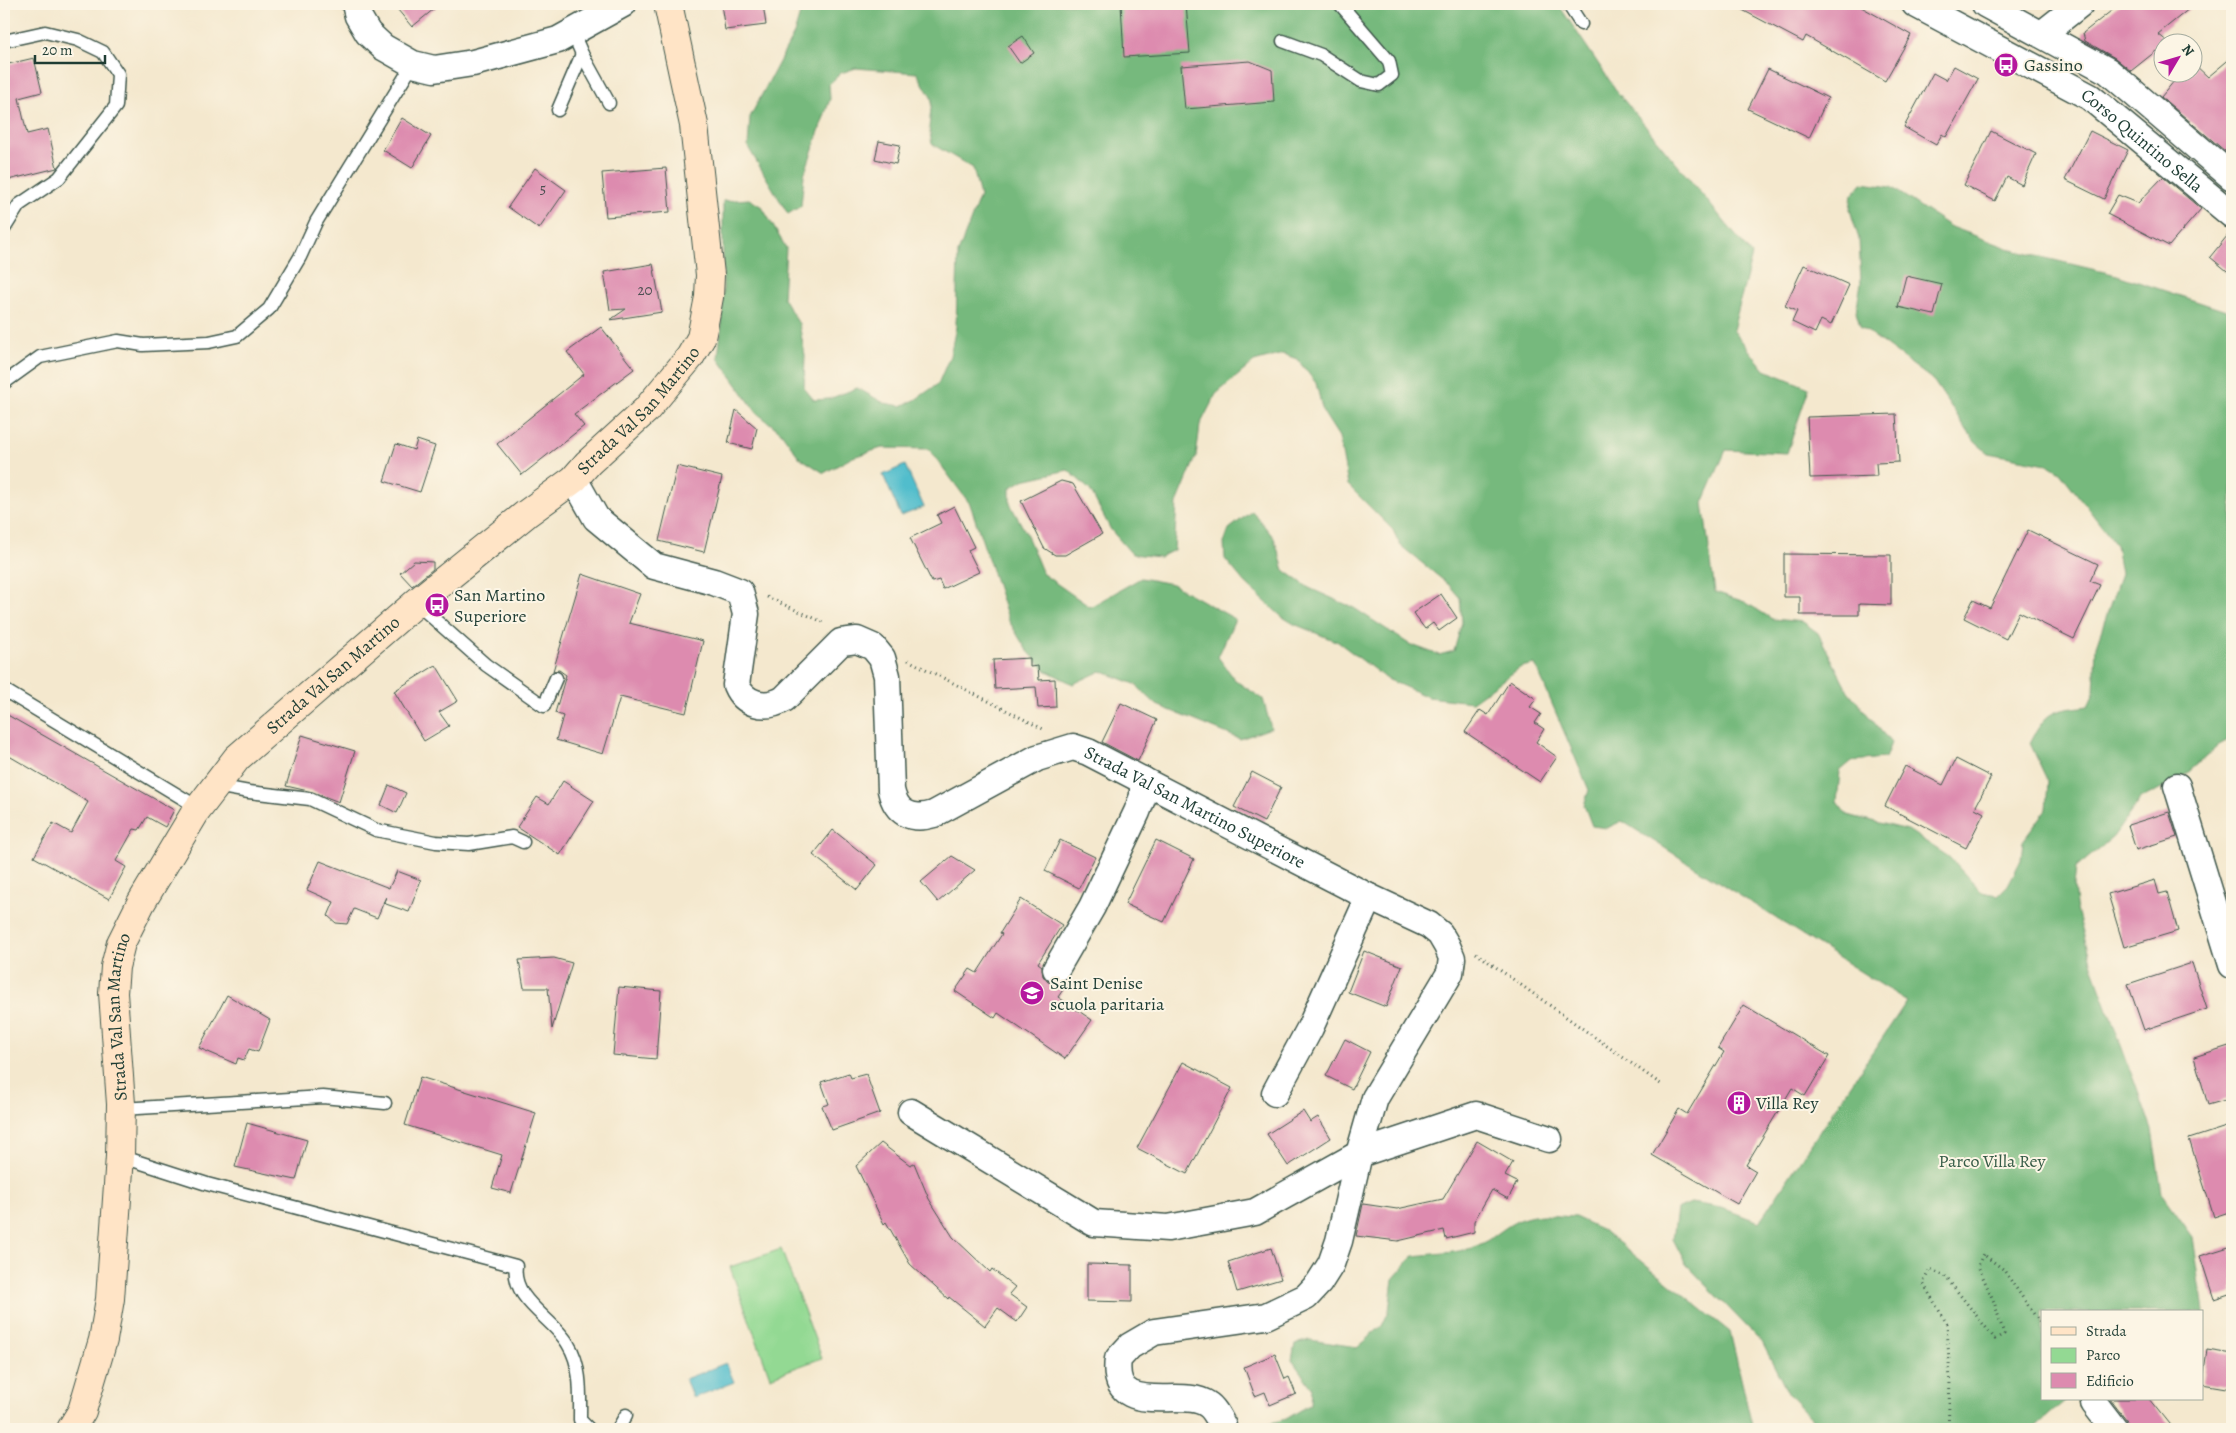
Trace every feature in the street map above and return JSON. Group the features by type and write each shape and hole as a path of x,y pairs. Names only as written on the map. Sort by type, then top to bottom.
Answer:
{"street":[{"path":"355,4 358,16 368,33 383,48 414,64 434,69 473,63 558,40 577,42 623,4"},
{"name":"Strada Val San Martino","path":"71,1429 82,1411 104,1340 110,1299 120,1156 121,1109 113,993 115,967 121,943 142,903 199,808 237,758 416,603 526,514 574,479 668,384 690,357 700,338 706,318 710,275 694,125 668,4"},
{"name":"Corso Quintino Sella","path":"1916,4 2090,97 2232,215"},
{"name":"Corso Quintino Sella","path":"1985,4 2108,71 2232,177"},
{"path":"2042,34 2080,4"},
{"path":"574,479 596,518 654,566 714,582 740,592"},
{"name":"Strada Val San Martino Superiore","path":"740,592 746,614 736,685 740,694 752,702 767,705 776,704 784,699 832,649 848,640 857,640 873,647 882,658 887,676 891,790 894,802 904,813 923,818 934,814 1037,758 1074,747 1088,752 1369,897 1429,925 1440,934"},
{"path":"1056,969 1092,907 1137,812 1143,796 1143,780"},
{"path":"2176,786 2232,964"},
{"path":"1274,1093 1310,1028 1369,897"},
{"path":"1224,1429 1224,1426 1207,1404 1197,1400 1142,1398 1131,1393 1123,1386 1118,1376 1118,1359 1130,1346 1154,1332 1266,1316 1306,1297 1319,1282 1331,1264 1339,1241 1359,1154 1375,1098 1450,973 1452,958 1440,934"},
{"path":"911,1112 1094,1223 1168,1228 1255,1212 1359,1154 1476,1115 1549,1139"},
{"path":"2094,1403 2114,1429"}],"lane":[{"path":"1284,41 1321,55 1361,81 1379,85 1392,75 1389,61 1340,4"},
{"path":"1568,4 1581,24"},
{"path":"4,41 45,32 78,40 103,52 118,74 116,106 59,178 18,205 4,229"},
{"path":"577,42 609,103"},
{"path":"558,110 577,42"},
{"path":"4,383 40,357 118,341 143,345 209,342 238,336 269,309 300,257 316,222 414,64"},
{"path":"416,603 486,665 544,706 556,678"},
{"path":"4,690 199,808"},
{"path":"216,786 310,799 376,830 436,842 469,844 512,837 523,842"},
{"path":"121,1109 323,1096 385,1103"},
{"path":"120,1156 207,1184 516,1266 515,1275 519,1288 569,1345 580,1381 580,1420 589,1429"},
{"path":"618,1429 626,1415"}],"path":[{"path":"740,592 756,592 833,626"},
{"path":"917,665 1054,734"},
{"path":"1440,934 1472,950 1662,1085"},
{"path":"1948,1429 1950,1382 1947,1324 1922,1283 1930,1269 1946,1276 1995,1339 2004,1334 1994,1302 1978,1266 1983,1254 2003,1269 2041,1325"}],"green space":[{"name":"Parco Villa Rey","path":"803,4 1558,4 1618,93 1752,255 1733,330 1765,370 1809,388 1787,453 1726,450 1703,503 1715,592 1745,602 1772,619 1803,622 1818,633 1848,691 1891,743 1885,758 1852,761 1840,771 1837,802 1847,815 1908,830 1949,857 1981,892 1998,895 2008,885 2021,860 2023,841 2046,810 2048,782 2030,743 2036,732 2041,724 2052,714 2067,709 2088,706 2094,693 2096,646 2121,574 2116,545 2060,472 2047,464 1988,453 1975,442 1933,380 1860,326 1856,312 1861,283 1859,239 1850,210 1852,195 1862,183 1891,187 1949,226 2016,251 2117,275 2232,313 2232,738 2219,745 2183,777 2140,799 2113,837 2076,868 2074,885 2076,906 2093,969 2152,1130 2162,1194 2193,1237 2204,1310 2041,1310 2041,1400 2066,1400 2033,1429 1822,1429 1789,1395 1762,1342 1686,1264 1673,1239 1677,1209 1691,1203 1722,1208 1759,1222 1907,1001 1622,821 1607,828 1592,826 1584,805 1589,790 1535,664 1521,667 1472,702 1428,697 1387,679 1338,642 1294,624 1281,616 1245,583 1225,559 1224,543 1229,529 1252,511 1274,538 1284,570 1309,588 1354,608 1409,644 1439,655 1454,651 1462,622 1460,598 1449,585 1400,545 1393,530 1348,485 1339,437 1323,412 1316,383 1297,359 1283,354 1254,362 1216,394 1200,425 1196,457 1177,503 1174,550 1160,557 1132,554 1111,530 1090,490 1068,470 1023,480 1010,488 1010,504 1026,533 1043,574 1090,607 1141,578 1172,584 1235,619 1218,657 1236,681 1263,699 1271,728 1240,739 1157,705 1135,684 1101,671 1073,684 1045,670 1026,649 1009,621 970,504 929,449 882,448 853,457 824,473 799,457 781,432 757,413 718,358 723,313 723,201 749,199 762,207 786,248 783,298 799,324 805,355 804,388 814,400 829,399 857,388 884,403 901,406 915,400 938,384 950,356 956,327 958,253 980,196 973,168 932,144 929,128 932,99 917,73 856,68 841,73 829,84 830,99 804,175 801,206 788,214 748,147 750,117 794,34"},
{"path":"1543,1215 1575,1217 1603,1230 1730,1332 1753,1429 1247,1429 1286,1419 1311,1404 1312,1388 1292,1360 1295,1344 1310,1340 1357,1347 1382,1326 1389,1311 1393,1279 1413,1256 1468,1249 1484,1243 1521,1219"},
{"path":"781,1249 822,1358 770,1377 730,1267"}],"water":[{"path":"905,465 924,507 901,516 883,475"},
{"path":"726,1363 734,1382 693,1398 685,1379"}],"building":[{"path":"393,4 440,4 412,27"},
{"path":"721,4 763,4 766,25 725,30"},
{"path":"1121,4 1186,4 1190,53 1124,57"},
{"path":"1731,4 1856,4 1911,35 1885,81 1806,36 1803,42"},
{"path":"2120,4 2195,4 2160,32 2154,32 2154,53 2131,71 2115,58 2085,41 2083,33"},
{"path":"1023,36 1034,53 1020,63 1008,46"},
{"path":"2232,57 2232,157 2161,97 2173,82 2204,82 2204,73 2208,77"},
{"path":"34,58 42,92 19,98 27,134 48,129 57,168 4,181 4,65"},
{"path":"1250,61 1272,70 1274,102 1185,109 1181,66"},
{"path":"1954,66 1978,79 1946,137 1942,134 1936,145 1904,127 1933,73 1946,80"},
{"path":"1768,69 1828,98 1809,138 1748,109"},
{"path":"402,118 431,136 412,168 383,150"},
{"path":"1991,131 2036,154 2022,185 2007,177 1995,201 1964,185"},
{"path":"2090,131 2128,150 2104,199 2065,180"},
{"path":"879,141 900,145 896,164 875,159"},
{"path":"535,168 566,190 539,229 508,207"},
{"path":"666,168 670,212 606,217 602,173"},
{"path":"2163,177 2201,209 2169,246 2107,214 2118,195 2138,203"},
{"path":"2232,230 2232,275 2210,257"},
{"path":"653,264 662,312 610,320 626,309 610,310 604,272"},
{"path":"1804,265 1849,285 1831,325 1821,320 1815,333 1792,322 1797,311 1785,306"},
{"path":"1906,276 1942,284 1934,315 1898,307"},
{"path":"601,327 634,369 574,414 584,426 522,475 497,444 584,374 567,352"},
{"path":"736,410 757,428 752,449 728,443"},
{"path":"1896,414 1899,462 1876,463 1877,476 1810,478 1807,417"},
{"path":"417,440 435,446 420,492 384,481 396,444 414,450"},
{"path":"677,466 722,477 704,552 659,541"},
{"path":"1061,481 1073,484 1102,534 1065,555 1055,555 1044,548 1021,501"},
{"path":"954,506 974,547 968,550 979,572 943,589 939,580 932,582 910,538 941,523 937,515"},
{"path":"2028,530 2098,564 2090,581 2100,585 2074,639 2019,612 2006,639 1964,618 1973,600 1990,608"},
{"path":"1784,554 1891,555 1891,605 1859,604 1859,615 1800,615 1800,597 1784,597"},
{"path":"414,561 433,562 433,569 412,586 400,573"},
{"path":"582,574 640,594 629,623 703,641 686,713 620,697 603,754 556,740 563,716 555,713 566,675 559,670 553,671"},
{"path":"1441,594 1457,618 1439,631 1433,623 1425,629 1413,613"},
{"path":"1030,658 1030,667 1038,666 1039,680 1055,679 1056,707 1038,708 1036,687 995,689 993,660"},
{"path":"436,665 458,701 439,712 449,726 424,741 394,691"},
{"path":"1510,681 1536,699 1530,707 1541,714 1535,723 1544,729 1536,742 1557,757 1540,782 1465,732 1480,710 1488,715"},
{"path":"1121,703 1157,720 1138,761 1102,742"},
{"path":"4,713 174,810 165,827 147,817 139,830 134,829 116,861 126,867 109,899 34,857 53,823 71,833 88,802 4,753"},
{"path":"302,735 355,751 339,802 313,792 286,786"},
{"path":"1956,759 1991,777 1975,808 1984,813 1966,848 1885,806 1905,766 1943,785"},
{"path":"1252,772 1281,787 1264,822 1234,807"},
{"path":"563,781 594,801 560,855 517,827 537,797 549,804"},
{"path":"389,785 406,793 397,813 381,805"},
{"path":"2169,812 2177,837 2136,850 2128,825"},
{"path":"833,830 877,865 857,890 813,855"},
{"path":"1060,840 1095,857 1079,888 1045,871"},
{"path":"1156,840 1194,859 1164,922 1125,904"},
{"path":"952,856 975,870 938,902 921,882"},
{"path":"320,861 389,888 397,871 421,880 409,912 383,903 377,918 354,909 347,924 336,923 328,916 334,902 307,890"},
{"path":"2155,880 2159,894 2167,892 2178,931 2124,947 2108,894"},
{"path":"1021,899 1062,925 1038,963 1042,966 1043,976 1048,982 1056,984 1064,981 1067,984 1058,997 1092,1020 1065,1059 998,1013 995,1018 955,991 970,969 977,973 1002,934 1000,933"},
{"path":"1364,951 1402,966 1386,1007 1348,992"},
{"path":"554,958 572,963 552,1029 548,988 524,988 519,960"},
{"path":"2192,963 2207,1009 2144,1030 2128,984"},
{"path":"619,987 661,991 656,1059 613,1055"},
{"path":"227,995 270,1020 258,1052 249,1049 244,1060 238,1058 236,1064 199,1048"},
{"name":"Villa Rey","path":"1744,1005 1829,1056 1805,1096 1792,1088 1746,1165 1756,1171 1737,1204 1652,1155 1679,1109 1687,1114 1724,1052 1718,1048"},
{"path":"1345,1039 1370,1052 1352,1089 1326,1076"},
{"path":"2232,1045 2232,1098 2208,1105 2194,1057"},
{"path":"1183,1062 1232,1088 1187,1174 1137,1148"},
{"path":"849,1073 851,1078 866,1074 880,1113 832,1130 822,1106 829,1104 821,1082"},
{"path":"420,1077 536,1113 511,1193 492,1188 502,1155 405,1125"},
{"path":"1303,1111 1310,1122 1318,1117 1331,1138 1288,1166 1267,1134"},
{"path":"247,1123 307,1140 296,1180 235,1167"},
{"path":"2232,1125 2232,1211 2214,1217 2189,1139"},
{"path":"1477,1141 1513,1162 1505,1176 1517,1182 1508,1199 1492,1190 1474,1221 1474,1232 1446,1239 1444,1230 1398,1241 1356,1236 1363,1204 1397,1209 1443,1199"},
{"path":"881,1143 910,1165 914,1163 929,1199 953,1237 990,1272 992,1269 1015,1287 1009,1294 1027,1307 1017,1322 998,1308 985,1326 949,1297 948,1299 910,1264 886,1222 884,1224 856,1166"},
{"path":"2232,1246 2232,1293 2214,1299 2200,1256"},
{"path":"1271,1248 1281,1279 1237,1292 1228,1262"},
{"path":"1087,1264 1132,1265 1132,1302 1087,1301"},
{"path":"2207,1350 2232,1354 2232,1389 2204,1384"},
{"path":"1275,1354 1285,1379 1289,1377 1296,1394 1270,1405 1265,1392 1255,1396 1244,1367"},
{"path":"2111,1400 2150,1400 2173,1429 2133,1429"}],"place":[{"name":"Gassino","path":"2006,65"},
{"name":"San Martino Superiore","path":"437,605"},
{"name":"Saint Denise scuola paritaria","path":"1032,993"},
{"name":"Villa Rey","path":"1739,1103"}]}
